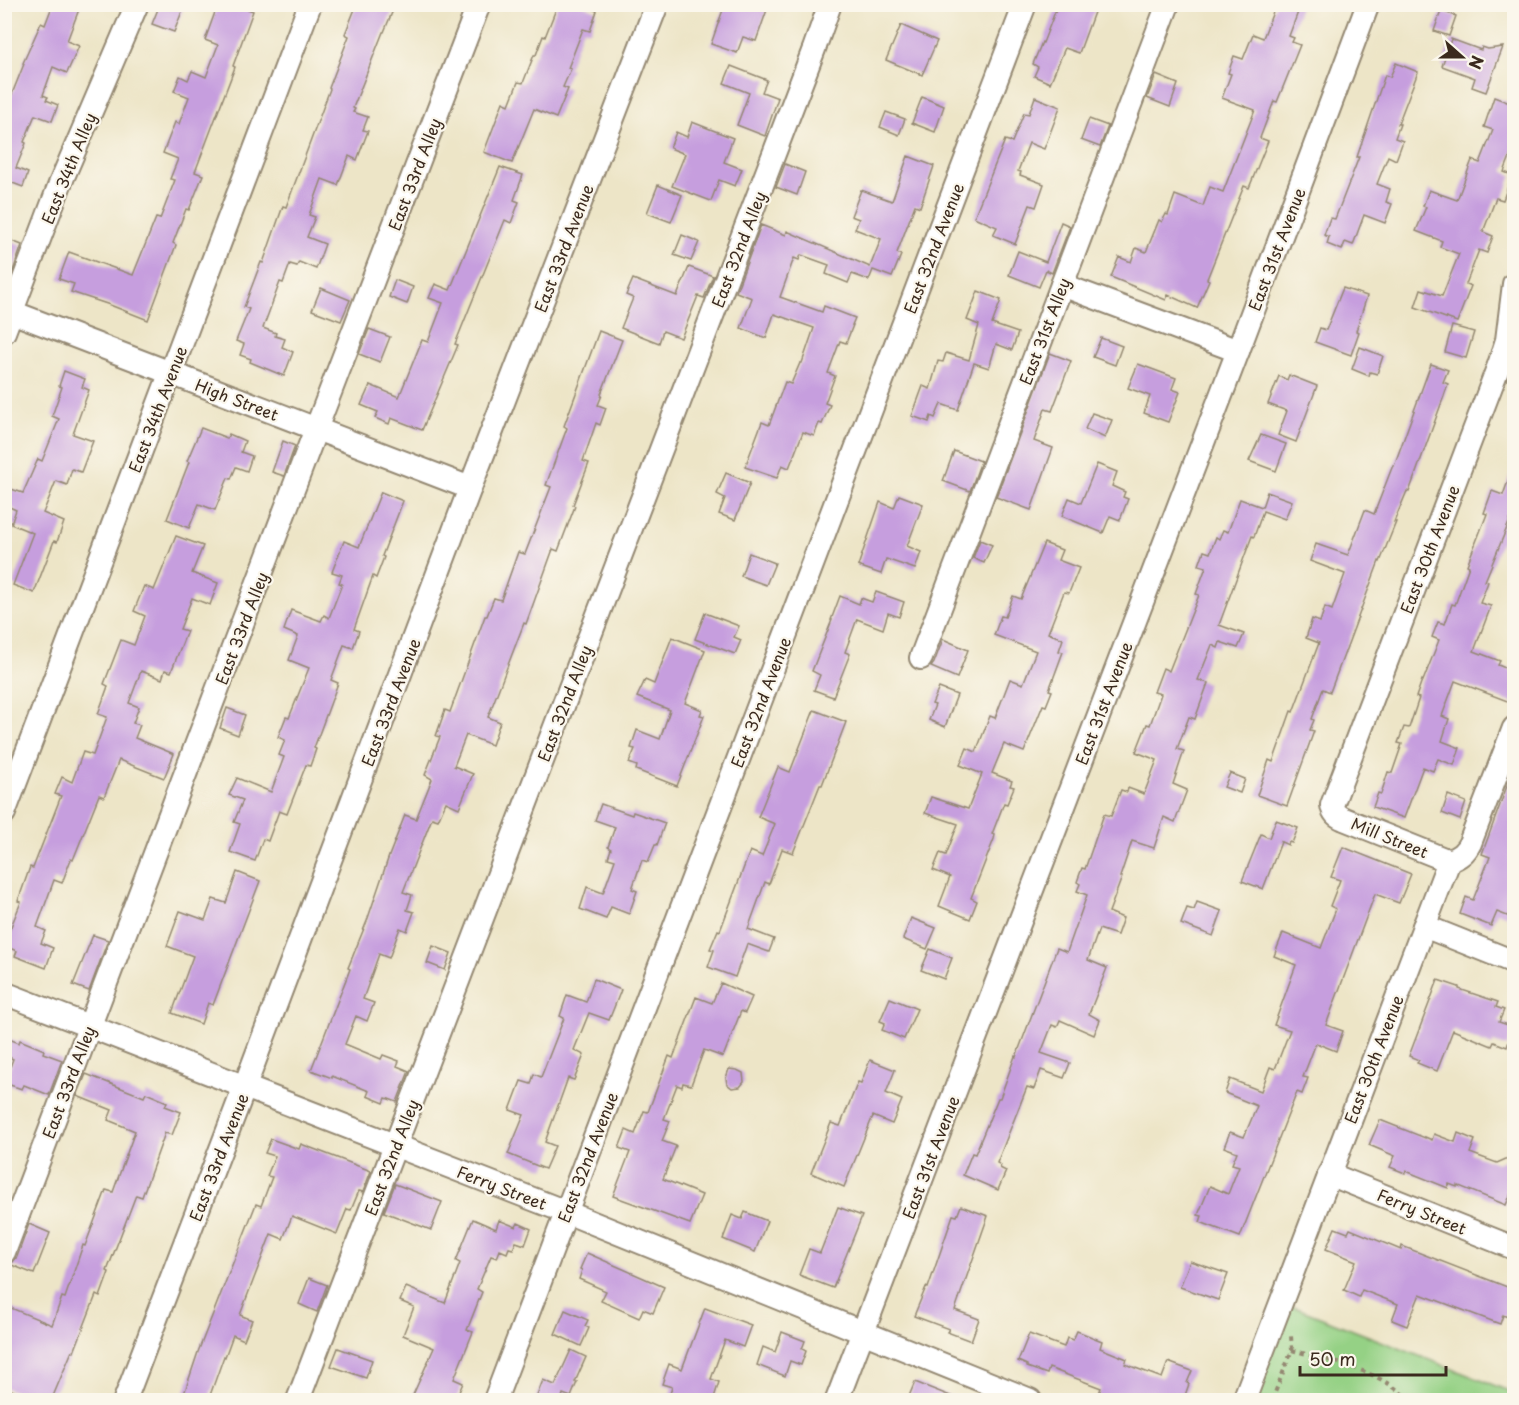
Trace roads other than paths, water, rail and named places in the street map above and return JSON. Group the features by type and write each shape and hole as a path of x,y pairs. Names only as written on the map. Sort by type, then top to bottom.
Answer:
{"street":[{"name":"East 34th Alley","path":"7,318 60,184 137,4"},
{"name":"East 34th Avenue","path":"4,813 310,4"},
{"name":"East 33rd Alley","path":"4,1252 479,4"},
{"name":"East 33rd Avenue","path":"125,1401 470,488 657,4"},
{"name":"East 32nd Alley","path":"298,1401 830,4"},
{"name":"East 32nd Avenue","path":"495,1401 1025,4"},
{"name":"East 31st Alley","path":"921,658 1168,4"},
{"name":"East 31st Avenue","path":"837,1401 1368,4"},
{"name":"East 30th Avenue","path":"1333,810 1333,800 1499,365 1507,340 1515,284"},
{"path":"1062,285 1238,351"},
{"name":"High Street","path":"7,318 171,373 470,488"},
{"name":"East 30th Avenue","path":"1244,1401 1449,861 1464,853 1470,843 1515,728"},
{"name":"Mill Street","path":"1333,810 1336,815 1344,819 1449,861"},
{"path":"1424,926 1515,962"},
{"name":"Ferry Street","path":"4,993 566,1212 1030,1401"},
{"name":"Ferry Street","path":"1329,1174 1515,1248"}]}
